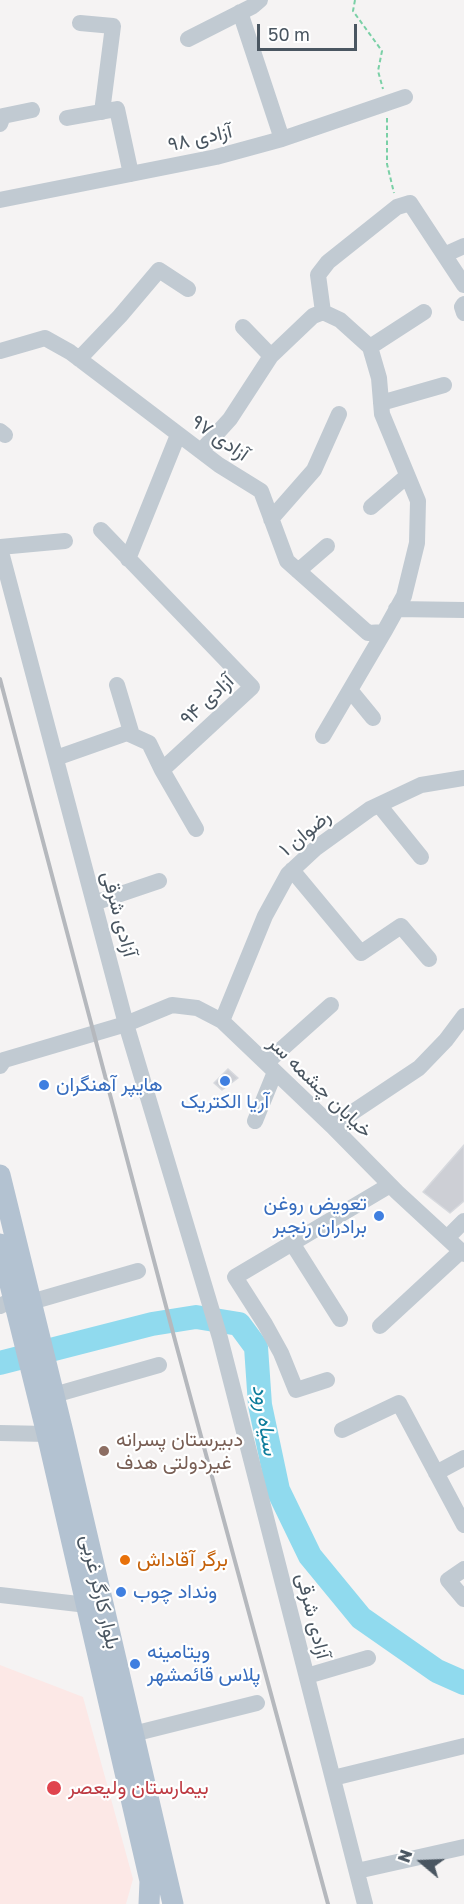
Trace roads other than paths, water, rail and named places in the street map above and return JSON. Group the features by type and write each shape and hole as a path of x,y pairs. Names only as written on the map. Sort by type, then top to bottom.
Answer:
{"main road":[{"path":"0,1174 20,1311"},
{"path":"0,1244 4,1274 20,1311 47,1390"},
{"name":"بلوار کارگر غربی","path":"47,1390 47,1434 150,1881 149,1904"},
{"name":"بلوار کارگر غربی","path":"47,1390 133,1734 171,1904"}],"street":[{"path":"188,39 260,0"},
{"path":"240,12 282,140"},
{"path":"80,23 113,26 102,112"},
{"name":"آزادی ۹۸","path":"0,200 216,157 282,140 405,97"},
{"path":"67,118 117,109 131,174"},
{"path":"0,124 3,116 32,110"},
{"path":"323,312 318,275 328,262 398,207 410,203 464,285"},
{"path":"444,255 464,246"},
{"path":"79,359 159,270 188,289"},
{"path":"464,304 462,307 464,313"},
{"path":"201,451 230,419 272,356 313,316 323,312 340,320 370,347 379,378 382,414 418,501 417,543 404,596 376,633 350,690 322,736"},
{"path":"370,347 424,312"},
{"path":"243,327 272,356"},
{"name":"آزادی ۹۷","path":"0,351 45,338 79,359 178,435 261,491 286,561 376,633"},
{"path":"381,403 444,385"},
{"path":"271,519 314,470 339,414"},
{"path":"128,559 178,435"},
{"path":"371,507 407,476"},
{"name":"آزادی ۹۴","path":"100,530 252,687 162,770"},
{"path":"0,547 65,541"},
{"path":"298,571 327,546"},
{"name":"آزادی شرقی","path":"0,547 126,1024 220,1338 365,1904"},
{"path":"396,609 464,610"},
{"path":"117,685 132,735"},
{"path":"350,690 373,718"},
{"path":"56,758 127,733 149,743 196,829"},
{"name":"رضوان ۱","path":"222,1021 265,916 292,870 316,848 370,809 421,785 464,778"},
{"path":"379,805 421,857"},
{"path":"292,870 361,953 401,926 429,959"},
{"path":"94,903 159,881"},
{"name":"خیابان چشمه سر","path":"1,1061 126,1024 172,1005 197,1008 222,1021 463,1253"},
{"path":"255,1120 271,1067 331,1005"},
{"path":"332,1126 419,1068 462,1021"},
{"path":"327,1380 296,1390 266,1324 236,1277 390,1185"},
{"path":"447,1238 464,1221"},
{"path":"291,1244 340,1319"},
{"path":"380,1326 463,1253"},
{"path":"20,1311 138,1271"},
{"path":"47,1390 159,1365"},
{"path":"342,1430 399,1402 464,1526"},
{"path":"0,1433 47,1434"},
{"path":"436,1473 464,1458"},
{"path":"464,1569 448,1580 464,1599"},
{"path":"0,1595 87,1605"},
{"path":"307,1676 368,1658"},
{"path":"133,1734 256,1703"},
{"path":"333,1778 464,1746"},
{"path":"357,1871 464,1847"}],"waterway":[{"name":"سیاه رود","path":"0,1363 152,1324 196,1317 239,1324 256,1347 260,1405 278,1490 310,1556 361,1618 437,1671 464,1683"}],"railway":[{"path":"0,679 176,1344 328,1904"}],"place":[{"name":"آریا الکتریک","path":"225,1081"},
{"name":"هایپر آهنگران","path":"44,1085"},
{"name":"تعویض روغن برادران رنجبر","path":"379,1216"},
{"name":"دبیرستان پسرانه غیردولتی هدف","path":"104,1451"},
{"name":"برگر آقاداش","path":"125,1560"},
{"name":"ونداد چوب","path":"121,1592"},
{"name":"ویتامینه پلاس قائمشهر","path":"135,1664"},
{"name":"بیمارستان ولیعصر","path":"54,1788"}]}
